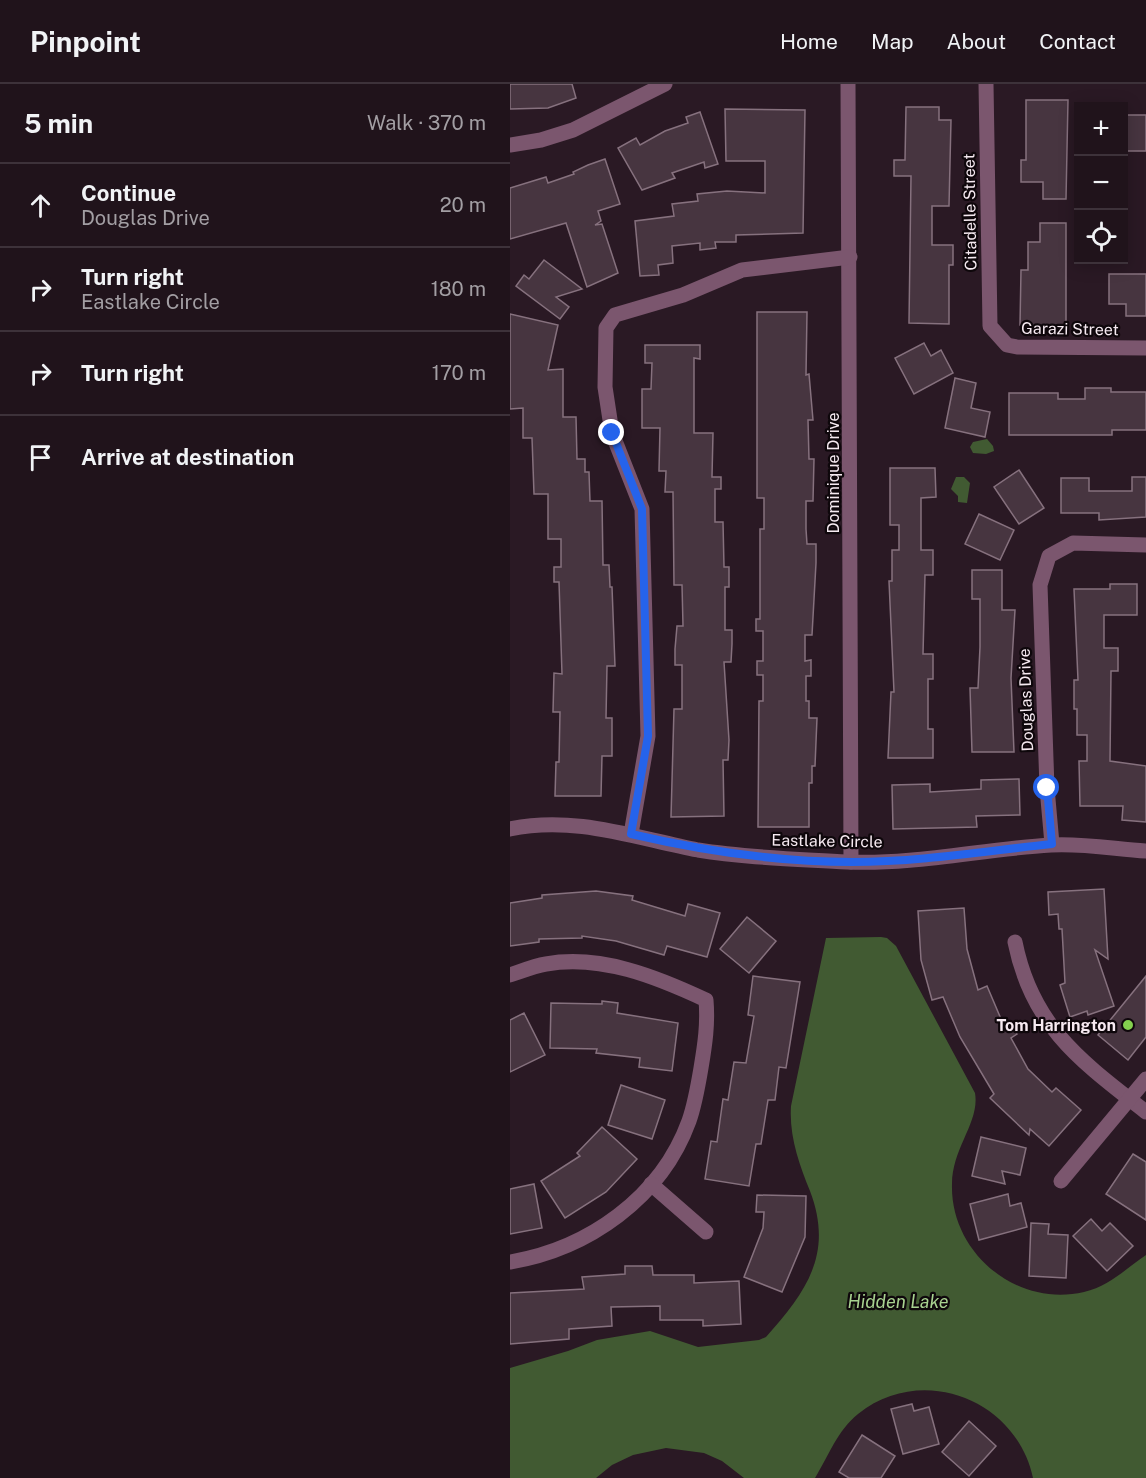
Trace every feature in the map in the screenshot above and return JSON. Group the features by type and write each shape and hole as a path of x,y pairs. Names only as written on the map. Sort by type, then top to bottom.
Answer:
{"street":[{"path":"510,145 541,140 573,130 665,84"},
{"name":"Dominique Drive","path":"848,84 851,862"},
{"name":"Citadelle Street","path":"986,84 990,326 997,337"},
{"path":"631,834 648,736 642,509 612,433 605,387 606,328 615,315 683,295 742,270 850,257"},
{"name":"Garazi Street","path":"997,337 1007,345 1017,347 1146,348"},
{"name":"Douglas Drive","path":"1052,844 1047,788 1040,585 1049,556 1074,543 1146,545"},
{"name":"Eastlake Circle","path":"510,830 559,824 631,834 698,850 763,857 851,862 908,860 1052,844 1146,851"},
{"path":"1015,942 1030,992 1049,1026 1074,1053 1146,1112"},
{"path":"510,975 545,964 571,962 614,965 706,1000 708,1026 694,1105 669,1160 651,1184 626,1210 589,1237 550,1253 510,1262"},
{"path":"1061,1181 1146,1080"},
{"path":"651,1184 706,1232"}],"water":[{"path":"987,439 994,451 986,454 973,453 970,447 973,442"},
{"path":"956,477 964,477 970,483 967,503 958,502 958,496 951,489"},
{"name":"Hidden Lake","path":"826,938 887,938 896,946 975,1093 974,1114 956,1159 952,1184 954,1209 962,1232 975,1252 992,1270 1012,1283 1034,1291 1059,1295 1084,1292 1102,1286 1146,1255 1146,1478 1033,1478 1023,1450 1007,1428 987,1410 963,1397 937,1391 910,1391 883,1399 858,1414 839,1436 815,1478 744,1478 722,1461 704,1453 666,1448 633,1455 612,1465 596,1478 510,1478 510,1368 597,1340 650,1331 698,1347 759,1340 766,1337 804,1288 817,1253 819,1234 817,1214 793,1139 791,1106"}],"building":[{"path":"510,84 572,84 576,98 548,108 510,109"},
{"path":"1026,100 1068,100 1066,199 1043,199 1043,182 1021,182 1021,160 1026,160"},
{"path":"906,107 939,107 939,120 951,120 949,206 932,206 932,245 953,245 953,265 949,265 949,324 909,323 911,176 894,176 894,160 905,160"},
{"path":"725,109 805,110 803,233 736,235 736,242 715,242 716,248 700,250 700,243 672,246 673,263 658,265 659,275 640,276 635,221 674,216 672,204 698,201 697,194 727,191 765,193 765,161 726,161"},
{"path":"700,112 718,164 705,168 704,162 672,173 675,178 642,190 618,148 636,138 640,145 665,131 688,123 686,117"},
{"path":"1128,115 1146,115 1146,151 1128,151"},
{"path":"605,159 620,204 598,211 601,221 595,225 602,224 618,273 587,287 566,223 510,239 510,188 546,177 548,183"},
{"path":"1040,223 1066,223 1066,326 1020,325 1021,270 1028,270 1028,242 1040,242"},
{"path":"544,260 582,289 556,297 569,307 560,319 516,286 524,275 529,279"},
{"path":"1109,274 1146,274 1146,316 1126,316 1126,304 1109,304"},
{"path":"757,312 807,312 806,375 809,374 813,420 808,420 809,459 814,459 813,501 806,501 806,529 807,544 816,544 816,563 812,635 805,635 805,661 811,660 811,676 806,676 809,718 817,718 815,766 812,766 812,783 809,783 809,827 758,827 759,701 763,701 763,675 757,675 757,661 763,661 763,631 756,631 756,619 760,619 760,529 764,529 764,498 757,498"},
{"path":"510,314 558,325 548,370 563,369 563,417 576,417 577,459 585,459 585,472 589,472 590,501 602,501 603,565 609,565 610,587 612,587 615,666 607,666 606,718 612,718 612,756 602,756 601,796 555,796 556,762 559,762 560,712 553,712 554,673 562,674 559,582 554,582 554,567 561,567 561,539 548,539 548,494 534,494 532,438 523,438 523,408 510,409"},
{"path":"924,343 931,356 941,350 953,373 914,394 895,358"},
{"path":"645,345 700,345 700,359 694,358 694,433 713,433 712,477 721,477 721,489 715,489 715,522 723,522 724,567 729,567 729,587 725,587 725,630 732,630 732,644 731,662 724,662 729,740 728,760 723,760 724,816 671,817 674,709 682,709 682,665 675,665 675,649 677,626 683,626 682,585 674,585 673,492 665,492 666,471 659,471 660,428 642,428 642,389 651,389 652,363 645,363"},
{"path":"955,378 976,383 971,408 990,412 985,437 945,428"},
{"path":"1085,388 1111,388 1111,392 1146,392 1146,430 1112,430 1112,435 1009,435 1009,393 1058,393 1058,399 1085,399"},
{"path":"890,468 935,468 936,497 921,498 921,550 933,550 933,575 925,575 923,654 933,654 933,679 928,679 928,729 933,729 933,758 888,758 891,692 894,692 889,581 892,581 892,550 899,550 899,525 890,525"},
{"path":"1019,470 1044,508 1019,524 994,487"},
{"path":"1132,477 1146,477 1146,517 1099,520 1099,513 1061,513 1061,478 1089,478 1089,491 1132,491"},
{"path":"979,514 1014,530 1000,560 965,544"},
{"path":"972,570 1002,570 1002,610 1015,610 1011,678 1014,752 972,752 970,688 978,688 980,599 972,599"},
{"path":"1110,584 1137,584 1137,615 1104,615 1104,648 1118,648 1118,671 1111,671 1110,761 1146,766 1146,822 1122,820 1123,806 1080,806 1079,761 1087,761 1087,735 1077,735 1077,709 1074,709 1074,680 1078,680 1074,589 1110,589"},
{"path":"1019,779 1020,815 976,816 977,827 893,829 892,785 930,784 930,792 981,789 981,780"},
{"path":"1104,889 1108,959 1095,950 1114,1006 1088,1015 1087,1011 1070,1017 1060,985 1065,983 1062,929 1059,929 1058,914 1049,915 1048,892"},
{"path":"596,891 633,896 632,900 685,916 688,904 720,913 707,957 667,946 664,955 616,941 582,936 582,938 539,939 539,942 510,946 510,903 542,898 542,895"},
{"path":"964,908 967,949 978,990 987,986 1004,1026 1010,1022 1017,1034 1011,1038 1028,1069 1052,1092 1056,1088 1081,1110 1049,1146 1030,1129 1029,1135 990,1098 994,1094 960,1037 943,997 932,1000 921,960 918,911"},
{"path":"747,917 776,941 749,973 720,949"},
{"path":"753,976 800,982 786,1068 779,1067 775,1100 768,1100 761,1144 756,1144 749,1186 705,1179 711,1141 717,1142 723,1099 728,1100 734,1062 746,1063 754,1016 748,1015"},
{"path":"1146,976 1146,1037 1128,1060 1098,1035"},
{"path":"602,1001 618,1003 617,1013 678,1023 672,1071 639,1067 640,1058 596,1053 597,1049 550,1048 551,1003 602,1004"},
{"path":"524,1013 545,1055 510,1072 510,1020"},
{"path":"621,1085 665,1100 652,1139 608,1125"},
{"path":"602,1127 637,1159 606,1192 565,1218 541,1181 580,1156 577,1153"},
{"path":"981,1137 1026,1148 1020,1175 1002,1171 1005,1184 972,1176"},
{"path":"1133,1154 1146,1162 1146,1220 1106,1194"},
{"path":"534,1184 542,1228 510,1234 510,1189"},
{"path":"1008,1194 1010,1206 1021,1203 1027,1227 979,1240 970,1204"},
{"path":"757,1195 806,1196 805,1237 782,1292 744,1277 763,1228 764,1212 756,1212"},
{"path":"1091,1219 1102,1231 1110,1223 1133,1246 1107,1271 1073,1236"},
{"path":"1031,1223 1049,1224 1048,1234 1068,1235 1066,1278 1029,1276"},
{"path":"625,1266 652,1266 653,1275 694,1275 694,1283 739,1281 741,1324 703,1326 703,1320 660,1320 660,1306 611,1307 612,1326 569,1329 569,1339 510,1344 510,1293 584,1289 582,1277 625,1274"},
{"path":"912,1404 914,1411 929,1407 939,1444 903,1454 891,1409"},
{"path":"969,1421 996,1446 969,1476 942,1452"},
{"path":"862,1435 895,1456 881,1478 849,1478 839,1472"}],"place":[{"name":"Tom Harrington","path":"1128,1025"}],"route":[{"path":"612,433 642,509 649,692 648,736 631,834 698,850 763,857 851,862 908,860 1052,844 1047,788"}]}
